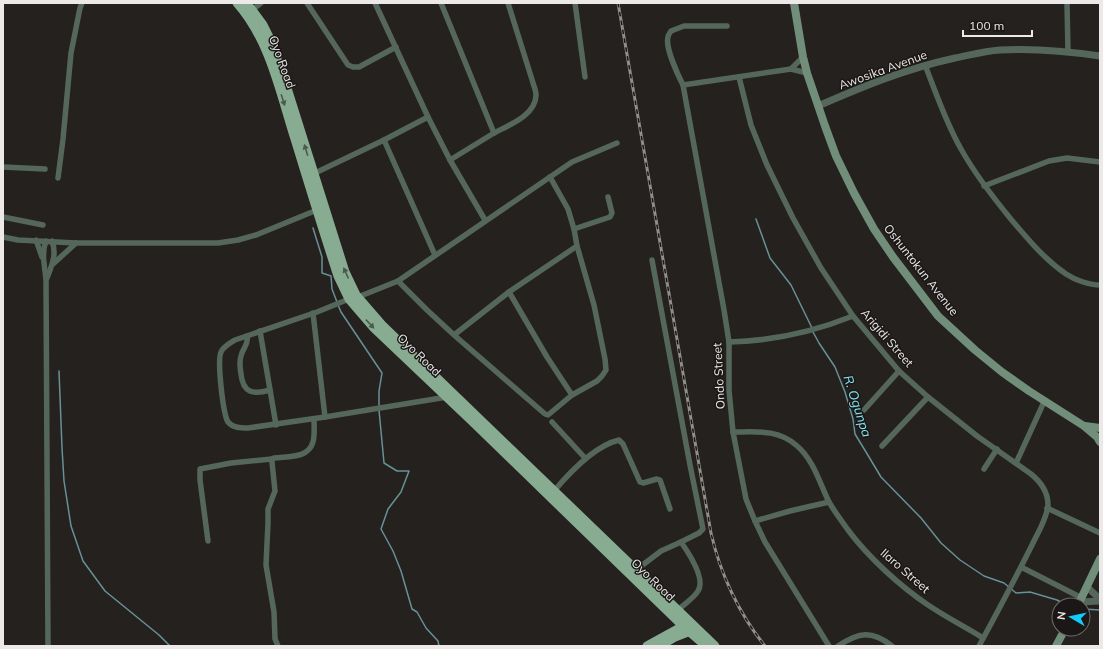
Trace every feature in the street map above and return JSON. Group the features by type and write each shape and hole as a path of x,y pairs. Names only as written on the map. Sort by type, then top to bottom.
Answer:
{"main road":[{"name":"Oyo Road","path":"237,3 247,14 263,44 284,104 316,210 338,276 374,328 541,484 554,491 636,570 674,612"},
{"name":"Oyo Road","path":"246,3 265,29 270,40 287,88 313,174 354,298 541,484 690,627 715,646"},
{"name":"Oshuntokun Avenue","path":"794,3 803,57 818,106 836,156 874,229 938,316 975,350 1002,372 1044,402 1084,426 1097,437 1100,442"},
{"name":"Oshuntokun Avenue","path":"1084,426 1100,428"},
{"path":"1082,597 1100,560"},
{"path":"670,633 674,612"},
{"name":"Oyo Road","path":"690,627 706,646"},
{"path":"647,646 670,633 690,627"},
{"path":"660,646 690,627"},
{"path":"1056,646 1061,637"}],"street":[{"path":"58,178 64,139 71,53 82,3"},
{"path":"252,10 261,3"},
{"path":"307,3 348,64 353,67 359,68 396,47"},
{"path":"375,3 428,117 450,160 485,220"},
{"path":"441,3 494,133"},
{"path":"450,160 528,113 532,108 536,96 534,86 508,3"},
{"path":"575,3 585,77"},
{"path":"1067,3 1068,52"},
{"name":"Ondo Street","path":"727,26 684,26 671,31 667,38 668,47 678,75 684,86 729,342 733,432 746,499 754,521 790,584 829,646"},
{"name":"Awosika Avenue","path":"818,106 879,80 925,65 965,56 1000,50 1068,52 1100,56"},
{"path":"791,69 803,57"},
{"path":"925,65 941,108 960,148 984,186 1030,241 1054,265 1067,275 1081,281 1100,286"},
{"path":"684,86 791,69 807,72"},
{"name":"Arigidi Street","path":"739,77 751,125 767,165 793,218 821,268 853,316 899,371 928,397 1039,480 1045,490 1047,508 1037,536 979,646"},
{"path":"313,174 428,117"},
{"path":"384,140 435,255"},
{"path":"447,397 276,425 236,428 229,422 225,413 220,372 220,358 222,351 230,343 398,281 485,220 572,162 617,143"},
{"path":"984,186 1049,160 1067,158 1100,162"},
{"path":"3,167 45,169"},
{"path":"398,281 427,310 545,414 548,415 572,396 597,381 606,370 594,305 577,246 574,229 568,209 550,177"},
{"path":"574,229 610,217 612,213 608,197"},
{"path":"3,237 18,240 76,243 218,243 256,235 316,210"},
{"path":"3,218 43,225"},
{"path":"36,240 44,261"},
{"path":"48,646 46,280 44,247 49,241"},
{"path":"46,280 52,265 54,248 49,241"},
{"path":"52,265 76,243"},
{"path":"454,334 509,292 577,246"},
{"path":"636,570 661,551 699,533 703,529 688,458 652,260"},
{"path":"509,292 572,396"},
{"path":"313,313 325,417"},
{"path":"729,342 757,341 806,332 828,326 853,316"},
{"path":"260,331 276,425"},
{"path":"247,336 248,344 241,353 240,358 242,382 244,387 253,392 270,390"},
{"path":"864,410 899,371"},
{"path":"882,446 928,397"},
{"path":"1016,463 1044,402"},
{"path":"208,541 200,480 200,469 299,455 310,449 313,441 314,419"},
{"path":"552,422 585,458"},
{"name":"Ilaro Street","path":"733,432 767,432 779,434 797,446 807,456 814,468 829,502 849,531 874,559 899,582 927,604 983,638"},
{"path":"554,491 585,458 611,443 621,441 640,482 643,483 657,479 660,480 670,508"},
{"path":"984,469 997,449"},
{"path":"272,459 275,491 268,509 266,565 274,612 275,639 278,646"},
{"path":"754,521 829,502"},
{"path":"1047,508 1100,533"},
{"path":"674,612 697,593 699,588 696,568 681,542"},
{"path":"1021,567 1072,597"},
{"path":"1087,587 1100,600"},
{"path":"838,646 850,638 860,635 872,635 883,638 892,646"}],"waterway":[{"name":"R. Ogunpa","path":"756,219 770,258 791,285 812,328"},
{"path":"313,228 322,257 322,273 331,276 332,289 337,302"},
{"path":"338,305 341,312 382,373 379,391 379,406"},
{"name":"R. Ogunpa","path":"813,332 835,367 845,392 853,419 855,434 881,477 921,518 941,543 960,560 984,576 1004,583 1016,593 1030,592 1051,598"},
{"path":"59,371 64,481 71,526 83,561 105,591 159,635 170,646"},
{"path":"379,410 384,463 397,471 409,471 401,492 388,509 381,529 393,551 401,571 412,609 417,612 426,628 438,641 439,646"},
{"name":"R. Ogunpa","path":"1091,609 1100,610"}],"railway":[{"path":"618,3 711,533 725,578 739,607 765,646"}]}
